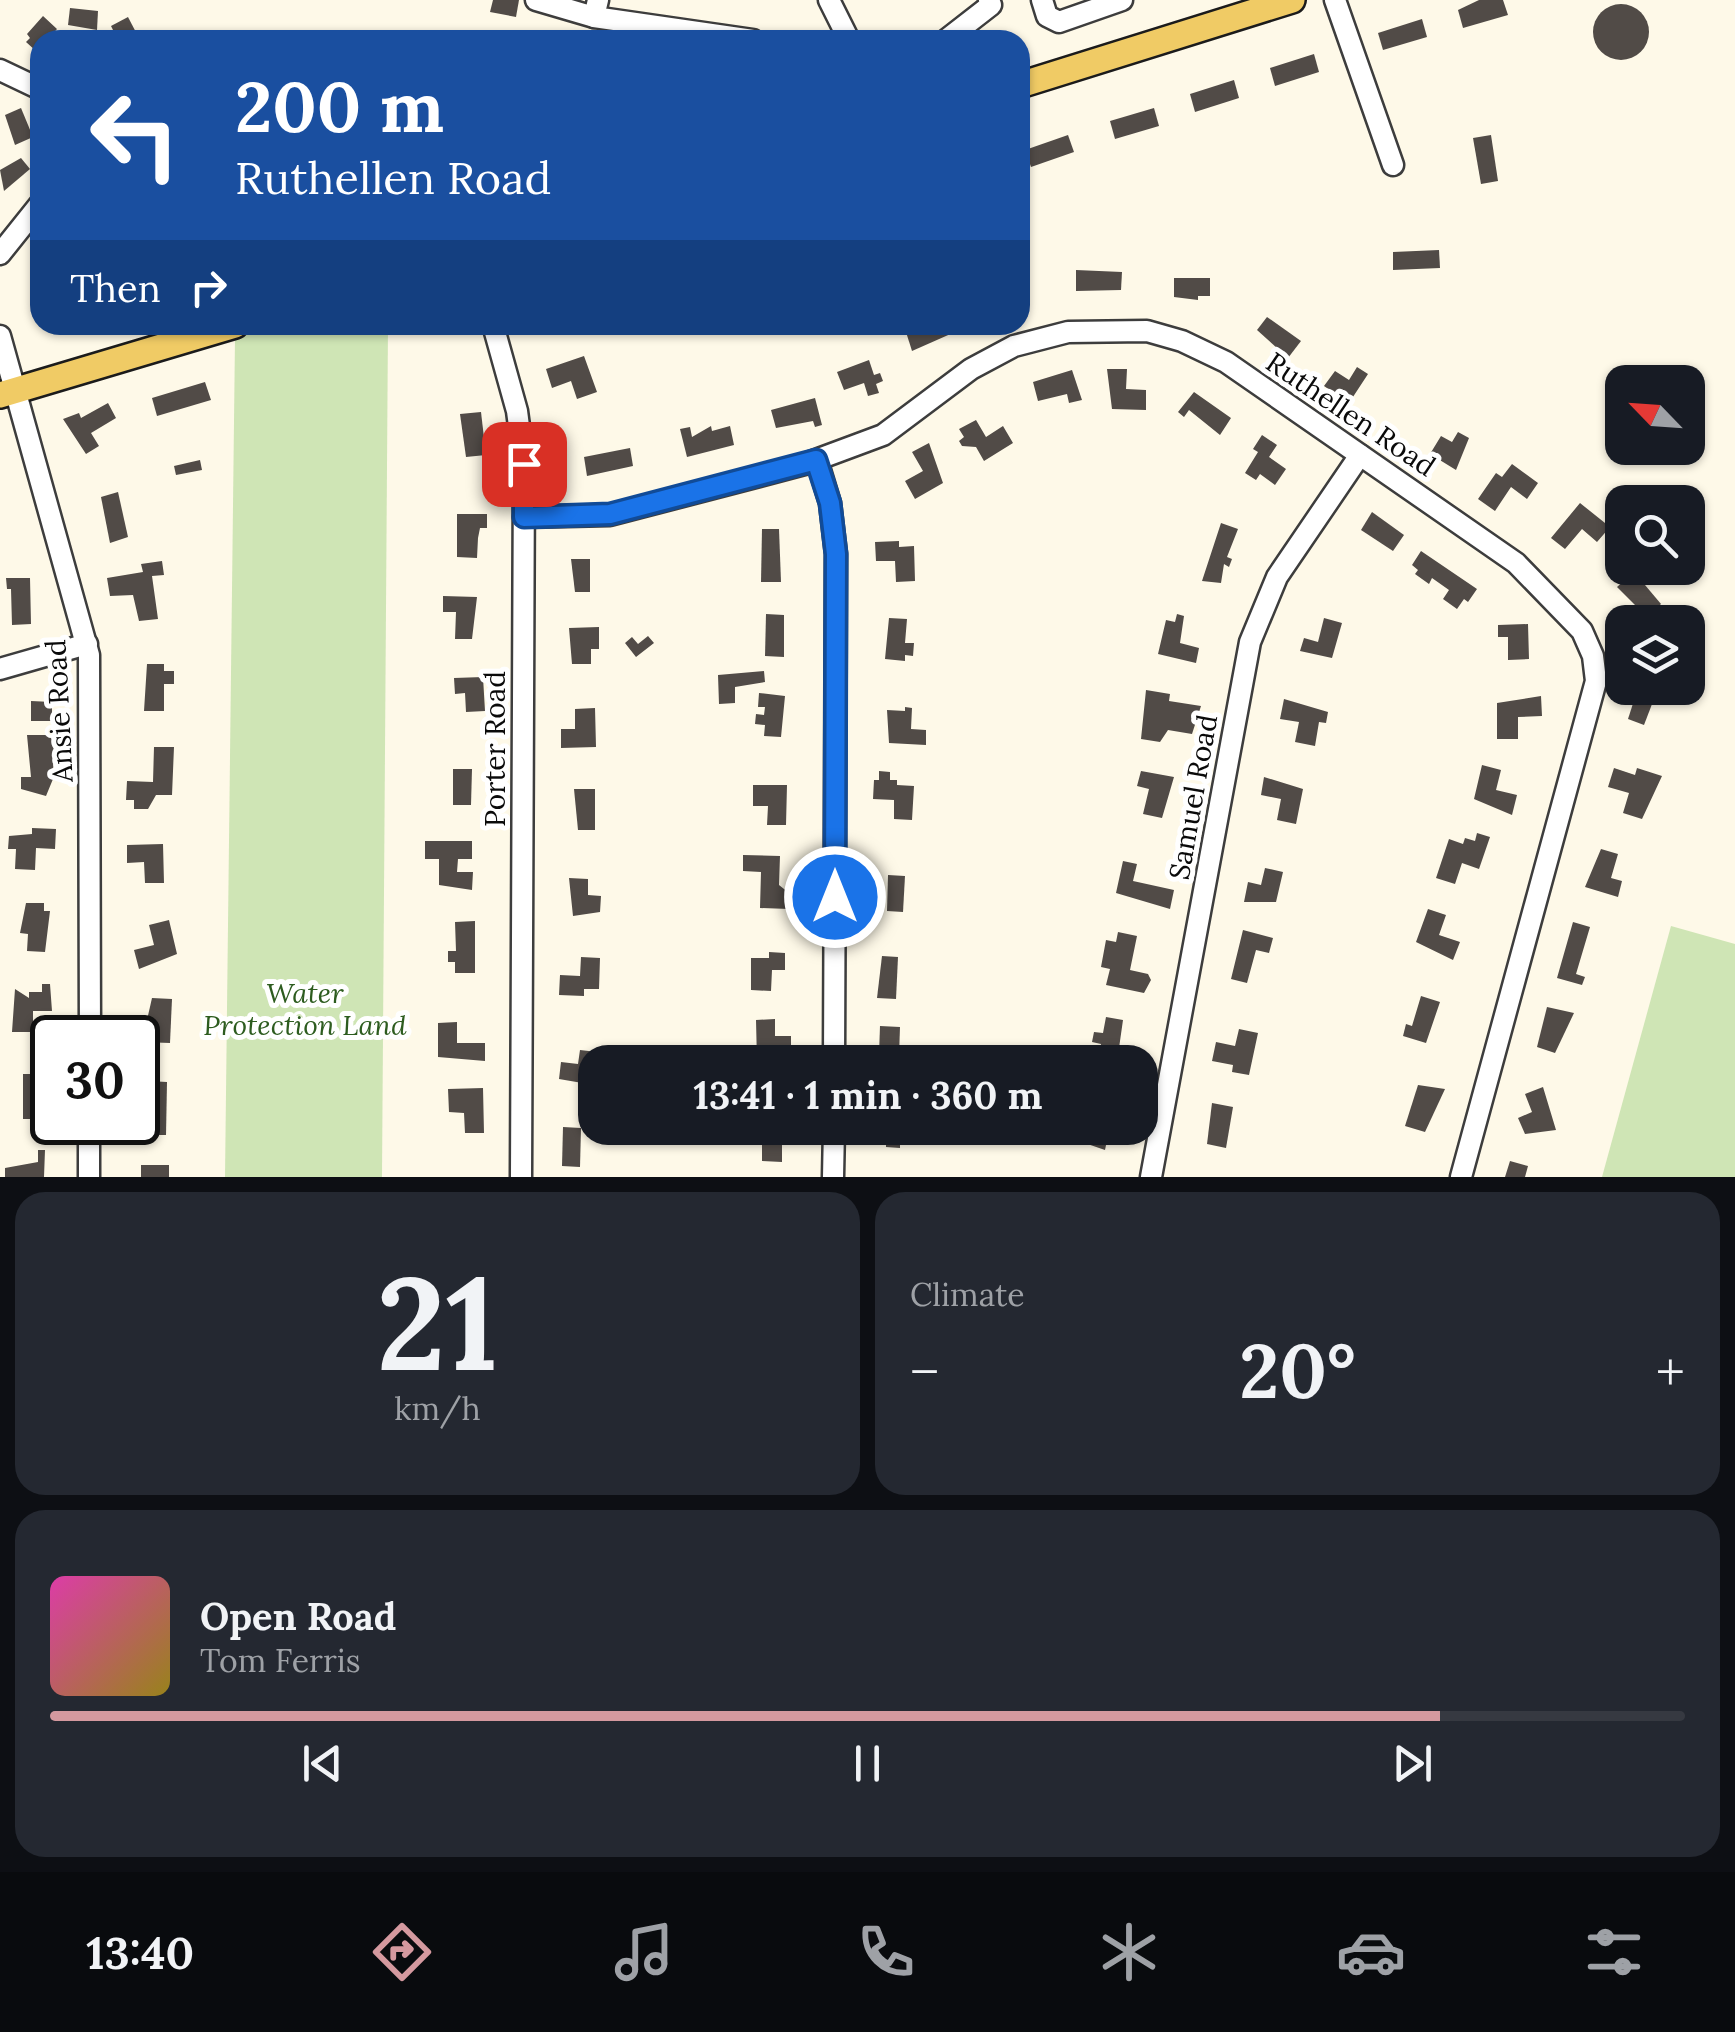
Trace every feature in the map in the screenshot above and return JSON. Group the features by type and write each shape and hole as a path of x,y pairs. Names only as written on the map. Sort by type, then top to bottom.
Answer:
{"main road":[{"path":"1030,82 1292,0"},
{"path":"7,393 202,335"}],"street":[{"path":"536,0 702,30"},
{"path":"829,0 844,30"},
{"path":"959,30 990,5 989,0"},
{"path":"1042,0 1047,16 1059,22 1109,2"},
{"path":"1335,0 1392,165"},
{"path":"0,70 30,84"},
{"path":"4,240 30,214"},
{"name":"Ruthellen Road","path":"524,517 610,514 816,460 883,435 970,369 1014,346 1068,332 1112,330 1168,335 1209,353 1360,455 1532,577 1582,630 1595,666 1592,702 1460,1177"},
{"name":"Porter Road","path":"496,335 522,432 520,1177"},
{"name":"Ansie Road","path":"0,336 7,393 87,644 92,689 90,1015"},
{"name":"Samuel Road","path":"1151,1177 1250,642 1277,577 1360,455"},
{"path":"816,460 830,503 836,554 834,1045"},
{"path":"0,669 87,644"},
{"path":"89,1145 89,1177"},
{"path":"834,1145 834,1177"}],"green space":[{"name":"Water Protection Land","path":"388,335 382,1177 225,1177 235,338"},
{"path":"1671,926 1735,944 1735,1177 1602,1177"}],"building":[{"path":"493,0 519,0 516,17 490,12"},
{"path":"1479,0 1503,0 1508,15 1463,28 1458,10"},
{"path":"1621,4 1641,12 1649,32 1641,52 1621,60 1601,52 1593,32 1601,12"},
{"path":"70,8 98,11 97,30 68,25"},
{"path":"43,16 57,29 56,30 31,30"},
{"path":"128,17 135,30 113,30 111,26"},
{"path":"1422,19 1427,37 1383,50 1378,33"},
{"path":"1314,54 1319,72 1275,86 1270,68"},
{"path":"1234,80 1239,98 1195,112 1190,94"},
{"path":"21,108 30,138 15,145 5,115"},
{"path":"1154,108 1159,126 1115,139 1110,121"},
{"path":"1068,135 1074,152 1031,167 1030,148"},
{"path":"1491,135 1498,181 1481,184 1473,138"},
{"path":"21,158 30,169 4,191 0,170"},
{"path":"1439,250 1440,268 1393,270 1393,252"},
{"path":"1076,270 1122,272 1121,290 1076,291"},
{"path":"1174,278 1210,278 1210,296 1198,296 1198,300 1174,297"},
{"path":"1267,317 1301,341 1288,358 1257,330"},
{"path":"907,335 948,335 912,351"},
{"path":"584,356 597,392 577,399 571,381 552,388 546,369"},
{"path":"869,360 874,375 880,373 883,381 876,384 879,393 868,396 864,383 844,390 837,372"},
{"path":"1357,367 1368,374 1349,403 1324,386 1335,371 1349,380"},
{"path":"1107,369 1127,369 1126,389 1146,390 1146,410 1112,409"},
{"path":"1072,370 1082,400 1069,403 1067,394 1038,401 1033,382"},
{"path":"205,382 211,400 157,416 152,398"},
{"path":"1194,392 1231,418 1220,435 1189,410 1184,417 1178,412"},
{"path":"815,398 822,425 815,427 813,421 776,428 771,410"},
{"path":"108,403 116,418 91,433 99,446 86,454 63,419 79,413 81,418"},
{"path":"481,412 486,455 466,457 460,414"},
{"path":"976,420 986,437 1003,426 1013,443 984,461 976,447 962,446 959,441 964,437 959,429"},
{"path":"711,426 712,431 730,426 734,445 687,457 680,429 690,427 692,437"},
{"path":"1458,432 1469,438 1456,470 1430,454 1441,436 1452,442"},
{"path":"1262,435 1277,445 1269,457 1286,469 1275,485 1260,474 1256,480 1245,473 1258,452 1253,449"},
{"path":"929,443 943,483 915,499 905,481 923,471 912,452"},
{"path":"630,448 633,466 587,476 584,457"},
{"path":"200,460 202,470 176,475 174,466"},
{"path":"1512,464 1538,483 1527,499 1511,487 1495,511 1478,499 1496,473 1502,477"},
{"path":"118,492 128,537 110,543 101,497"},
{"path":"1580,503 1605,523 1605,533 1597,542 1582,529 1565,549 1551,538"},
{"path":"1372,512 1404,535 1393,551 1361,530"},
{"path":"457,514 487,514 487,528 480,528 477,558 457,557"},
{"path":"1221,523 1238,529 1227,557 1232,559 1229,567 1224,564 1221,583 1202,581"},
{"path":"762,529 779,529 781,582 761,582"},
{"path":"899,541 899,547 914,546 915,581 896,582 895,561 876,561 875,542"},
{"path":"1421,551 1477,589 1468,602 1464,599 1457,609 1443,599 1449,590 1432,578 1429,584 1415,574 1418,570 1412,565"},
{"path":"571,559 590,559 590,592 575,592"},
{"path":"162,561 164,575 152,576 158,619 139,621 133,595 110,596 107,578 143,572 141,564"},
{"path":"6,578 30,578 31,624 12,625 11,589 7,589"},
{"path":"1645,585 1661,604 1635,605 1617,587"},
{"path":"443,596 477,597 472,639 455,639 456,612 443,612"},
{"path":"766,614 784,615 784,657 765,656"},
{"path":"1177,614 1184,616 1180,643 1199,648 1196,663 1158,654 1166,620 1175,622"},
{"path":"889,618 907,619 905,643 914,643 913,656 905,655 905,661 885,659"},
{"path":"1324,618 1342,623 1332,658 1300,651 1304,638 1318,642"},
{"path":"1528,624 1529,659 1508,660 1508,637 1498,637 1498,625"},
{"path":"599,627 599,649 591,649 591,664 572,664 569,628"},
{"path":"648,636 654,643 636,657 625,643 632,637 638,644"},
{"path":"147,664 164,664 164,671 174,671 174,684 164,684 164,711 144,711"},
{"path":"764,671 765,682 735,687 735,703 719,704 718,675"},
{"path":"483,677 485,711 466,712 465,693 455,694 454,678"},
{"path":"1146,690 1170,694 1169,701 1201,706 1192,734 1168,730 1160,742 1141,739"},
{"path":"759,693 785,696 781,737 764,736 765,725 755,724 756,714 764,715 765,707 758,707"},
{"path":"1541,696 1542,716 1518,717 1518,739 1497,739 1497,703"},
{"path":"1284,699 1328,712 1326,723 1319,722 1315,746 1295,742 1299,722 1280,719"},
{"path":"31,701 52,702 52,721 31,721"},
{"path":"1633,705 1652,705 1644,725 1628,719"},
{"path":"905,707 912,708 911,729 926,730 926,745 889,743 887,710 905,711"},
{"path":"595,708 596,747 561,748 561,729 575,729 575,709"},
{"path":"27,735 54,735 53,779 46,796 21,789 21,777 31,777"},
{"path":"154,747 174,747 172,795 156,795 148,809 134,809 134,800 126,800 127,781 153,782"},
{"path":"1482,765 1501,770 1496,790 1517,795 1512,815 1474,799"},
{"path":"1614,768 1635,775 1637,768 1662,776 1642,819 1623,813 1629,793 1608,787"},
{"path":"453,769 472,769 471,805 453,805"},
{"path":"879,771 890,772 890,780 897,780 897,785 914,786 912,820 894,819 894,800 873,799 874,780 879,780"},
{"path":"1141,771 1174,777 1162,818 1143,814 1149,789 1137,786"},
{"path":"1264,777 1303,789 1296,824 1277,820 1281,799 1261,795"},
{"path":"753,785 787,785 786,825 767,825 768,806 753,806"},
{"path":"574,789 595,789 595,830 578,830"},
{"path":"32,828 56,829 55,849 36,848 35,870 15,869 16,849 8,849 9,836 32,834"},
{"path":"1477,833 1490,837 1479,869 1462,863 1455,884 1436,878 1449,839 1463,844 1465,838 1475,841"},
{"path":"425,841 472,841 472,859 458,859 457,872 473,872 472,890 439,885 439,859 425,859"},
{"path":"163,844 164,883 145,883 144,862 127,863 127,845"},
{"path":"1601,849 1618,854 1611,878 1622,881 1618,897 1585,887"},
{"path":"743,855 780,856 779,885 789,893 789,909 760,908 761,872 743,871"},
{"path":"1123,861 1137,864 1133,881 1174,890 1170,909 1116,893"},
{"path":"1265,868 1283,872 1276,902 1244,902 1248,882 1261,885"},
{"path":"888,875 905,876 903,912 887,911"},
{"path":"569,878 588,879 588,895 601,896 600,912 573,916"},
{"path":"26,903 44,903 44,911 50,911 45,952 27,951 28,934 20,933"},
{"path":"1428,909 1446,915 1439,935 1460,942 1453,960 1416,942"},
{"path":"169,920 177,954 139,969 134,950 154,945 149,925"},
{"path":"475,921 475,973 455,973 455,962 448,962 448,951 456,951 455,922"},
{"path":"1573,922 1590,927 1576,974 1585,977 1582,985 1557,978"},
{"path":"1243,930 1273,938 1269,953 1256,950 1247,983 1231,979"},
{"path":"1118,932 1137,936 1130,970 1148,974 1151,980 1144,993 1106,985 1110,969 1101,967 1106,940 1116,942"},
{"path":"769,952 785,953 785,970 772,970 771,991 751,990 751,958 769,958"},
{"path":"882,956 898,957 896,999 877,998"},
{"path":"581,957 600,958 599,989 584,989 584,996 559,995 560,975 580,976"},
{"path":"42,984 50,984 52,1011 33,1011 30,1032 12,1032 15,989 29,998 29,992 42,992"},
{"path":"1421,996 1440,1002 1426,1043 1403,1036 1406,1024 1412,1026"},
{"path":"152,998 172,999 170,1043 160,1043 160,1015 148,1015"},
{"path":"1547,1007 1574,1013 1555,1053 1537,1047"},
{"path":"1106,1017 1123,1020 1119,1045 1092,1042 1094,1032 1103,1033"},
{"path":"775,1019 775,1036 791,1036 791,1045 757,1045 756,1020"},
{"path":"457,1022 457,1043 485,1043 485,1061 438,1057 438,1023"},
{"path":"880,1026 900,1027 899,1045 879,1045"},
{"path":"1239,1029 1258,1033 1249,1075 1232,1072 1233,1065 1212,1061 1216,1042 1235,1046"},
{"path":"561,1062 578,1064 578,1082 559,1079"},
{"path":"23,1074 30,1074 30,1119 23,1119"},
{"path":"160,1082 167,1082 166,1135 160,1135"},
{"path":"1418,1085 1445,1089 1425,1132 1405,1126"},
{"path":"1543,1087 1556,1130 1525,1134 1518,1118 1532,1112 1525,1094"},
{"path":"483,1088 484,1133 465,1133 464,1113 449,1112 448,1089"},
{"path":"1212,1103 1233,1107 1226,1148 1207,1144"},
{"path":"563,1127 578,1128 580,1167 562,1166"},
{"path":"762,1145 782,1145 782,1162 762,1161"},
{"path":"38,1150 45,1150 44,1177 5,1177 5,1168 38,1162"},
{"path":"1510,1161 1528,1166 1525,1177 1505,1177"},
{"path":"141,1165 169,1165 169,1177 141,1177"}],"route":[{"path":"524,464 524,517 570,517 627,511 816,460 830,503 836,554 835,897"}]}
